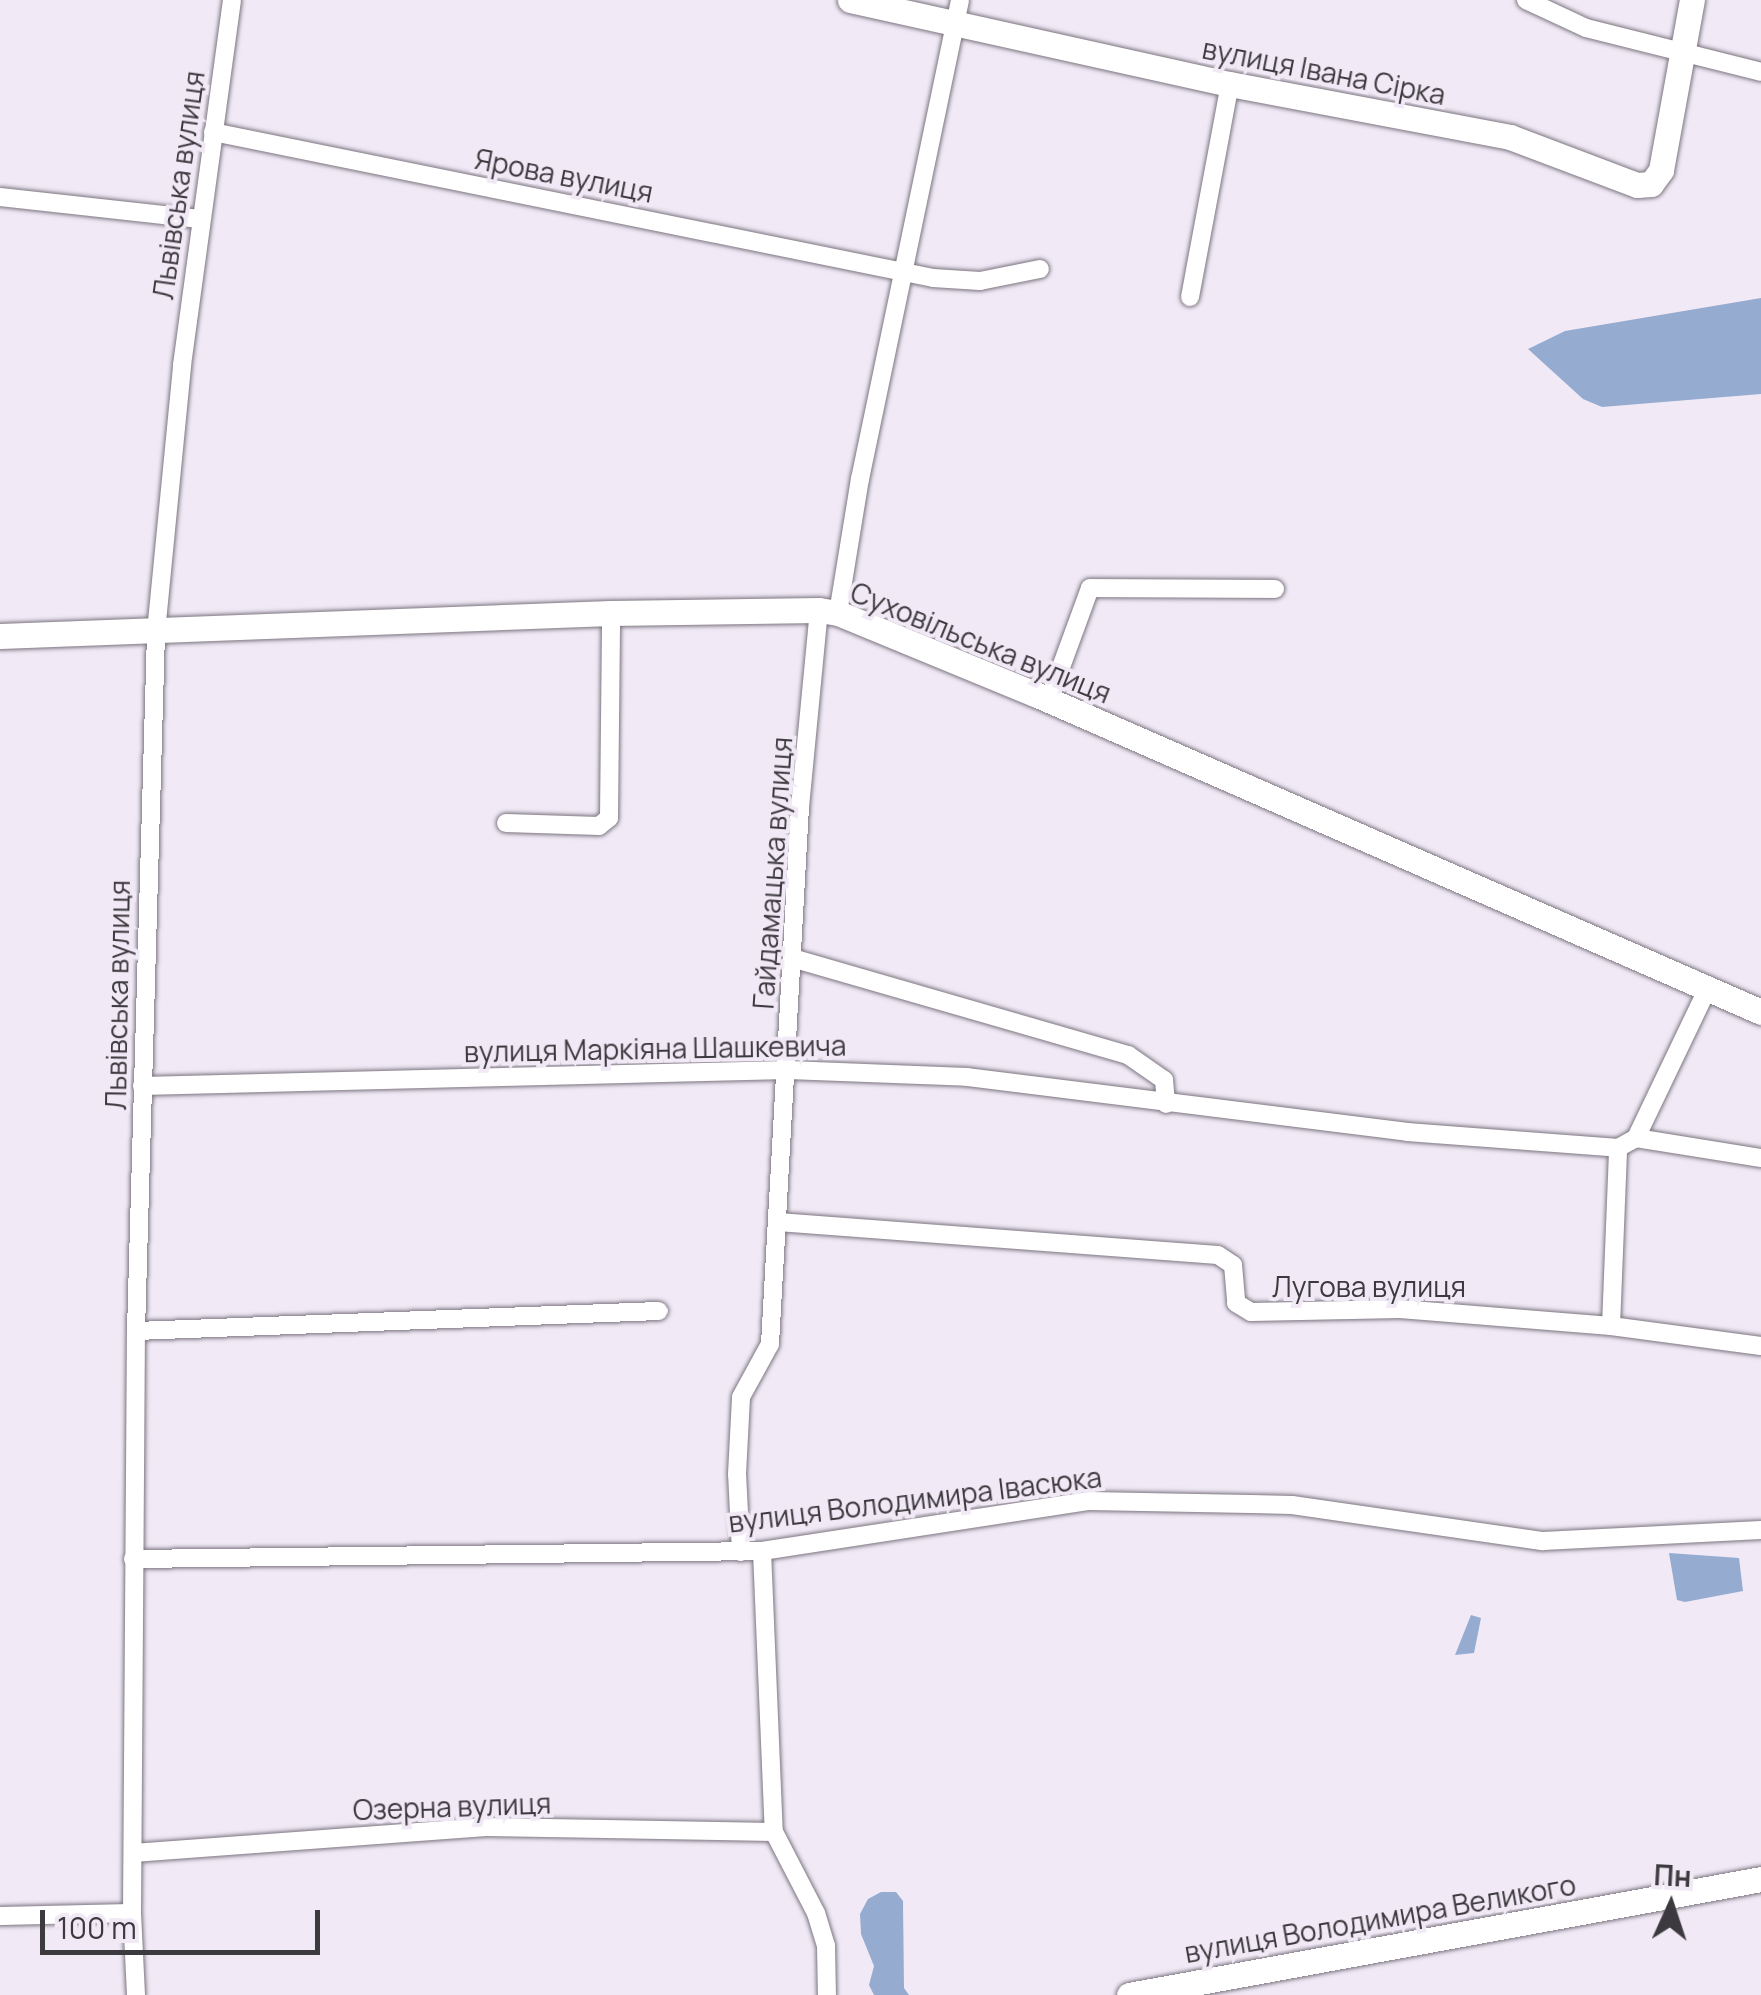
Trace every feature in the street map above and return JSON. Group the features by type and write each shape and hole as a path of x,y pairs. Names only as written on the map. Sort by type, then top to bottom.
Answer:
{"street":[{"name":"Львівська вулиця","path":"136,1995 132,1913 136,1332 156,632 200,219 232,0"},
{"name":"вулиця Івана Сірка","path":"850,0 958,12 1230,84 1510,137 1637,184 1651,184 1661,170 1682,54"},
{"path":"1526,0 1586,28 1761,72"},
{"path":"1682,54 1692,0"},
{"name":"Гайдамацька вулиця","path":"742,1552 737,1474 740,1397 770,1344 792,958 828,612 860,479 958,12"},
{"path":"1190,297 1230,84"},
{"name":"Ярова вулиця","path":"213,132 904,272 980,281 1040,269"},
{"path":"0,198 200,219"},
{"path":"1048,700 1090,588 1275,589"},
{"name":"Суховільська вулиця","path":"0,636 611,613 828,612 1048,700 1761,1012"},
{"path":"506,823 598,826 610,818 611,613"},
{"path":"792,958 1128,1055 1164,1080 1166,1104"},
{"path":"1611,1326 1618,1148 1636,1138 1707,990"},
{"name":"вулиця Маркіяна Шашкевича","path":"142,1086 788,1070 967,1078 1407,1132 1618,1148"},
{"path":"1636,1138 1761,1158"},
{"name":"Лугова вулиця","path":"778,1222 1218,1255 1233,1265 1236,1303 1251,1312 1400,1309 1611,1326 1761,1346"},
{"path":"136,1332 659,1311"},
{"name":"вулиця Володимира Івасюка","path":"133,1559 762,1551 1089,1501 1292,1505 1543,1541 1761,1530"},
{"path":"762,1551 774,1832 821,1929 828,1995"},
{"name":"Озерна вулиця","path":"133,1852 486,1827 774,1832"},
{"name":"вулиця Володимира Великого","path":"1129,1995 1761,1879"},
{"path":"0,1916 132,1913"}],"water":[{"path":"1761,298 1761,394 1602,407 1583,399 1528,349 1565,331"},
{"path":"1669,1553 1739,1558 1743,1591 1685,1602 1677,1600"},
{"path":"1471,1615 1481,1618 1474,1653 1455,1655"},
{"path":"881,1892 896,1892 903,1901 904,1988 909,1995 874,1995 869,1985 874,1966 861,1934 860,1914 868,1899"}]}
